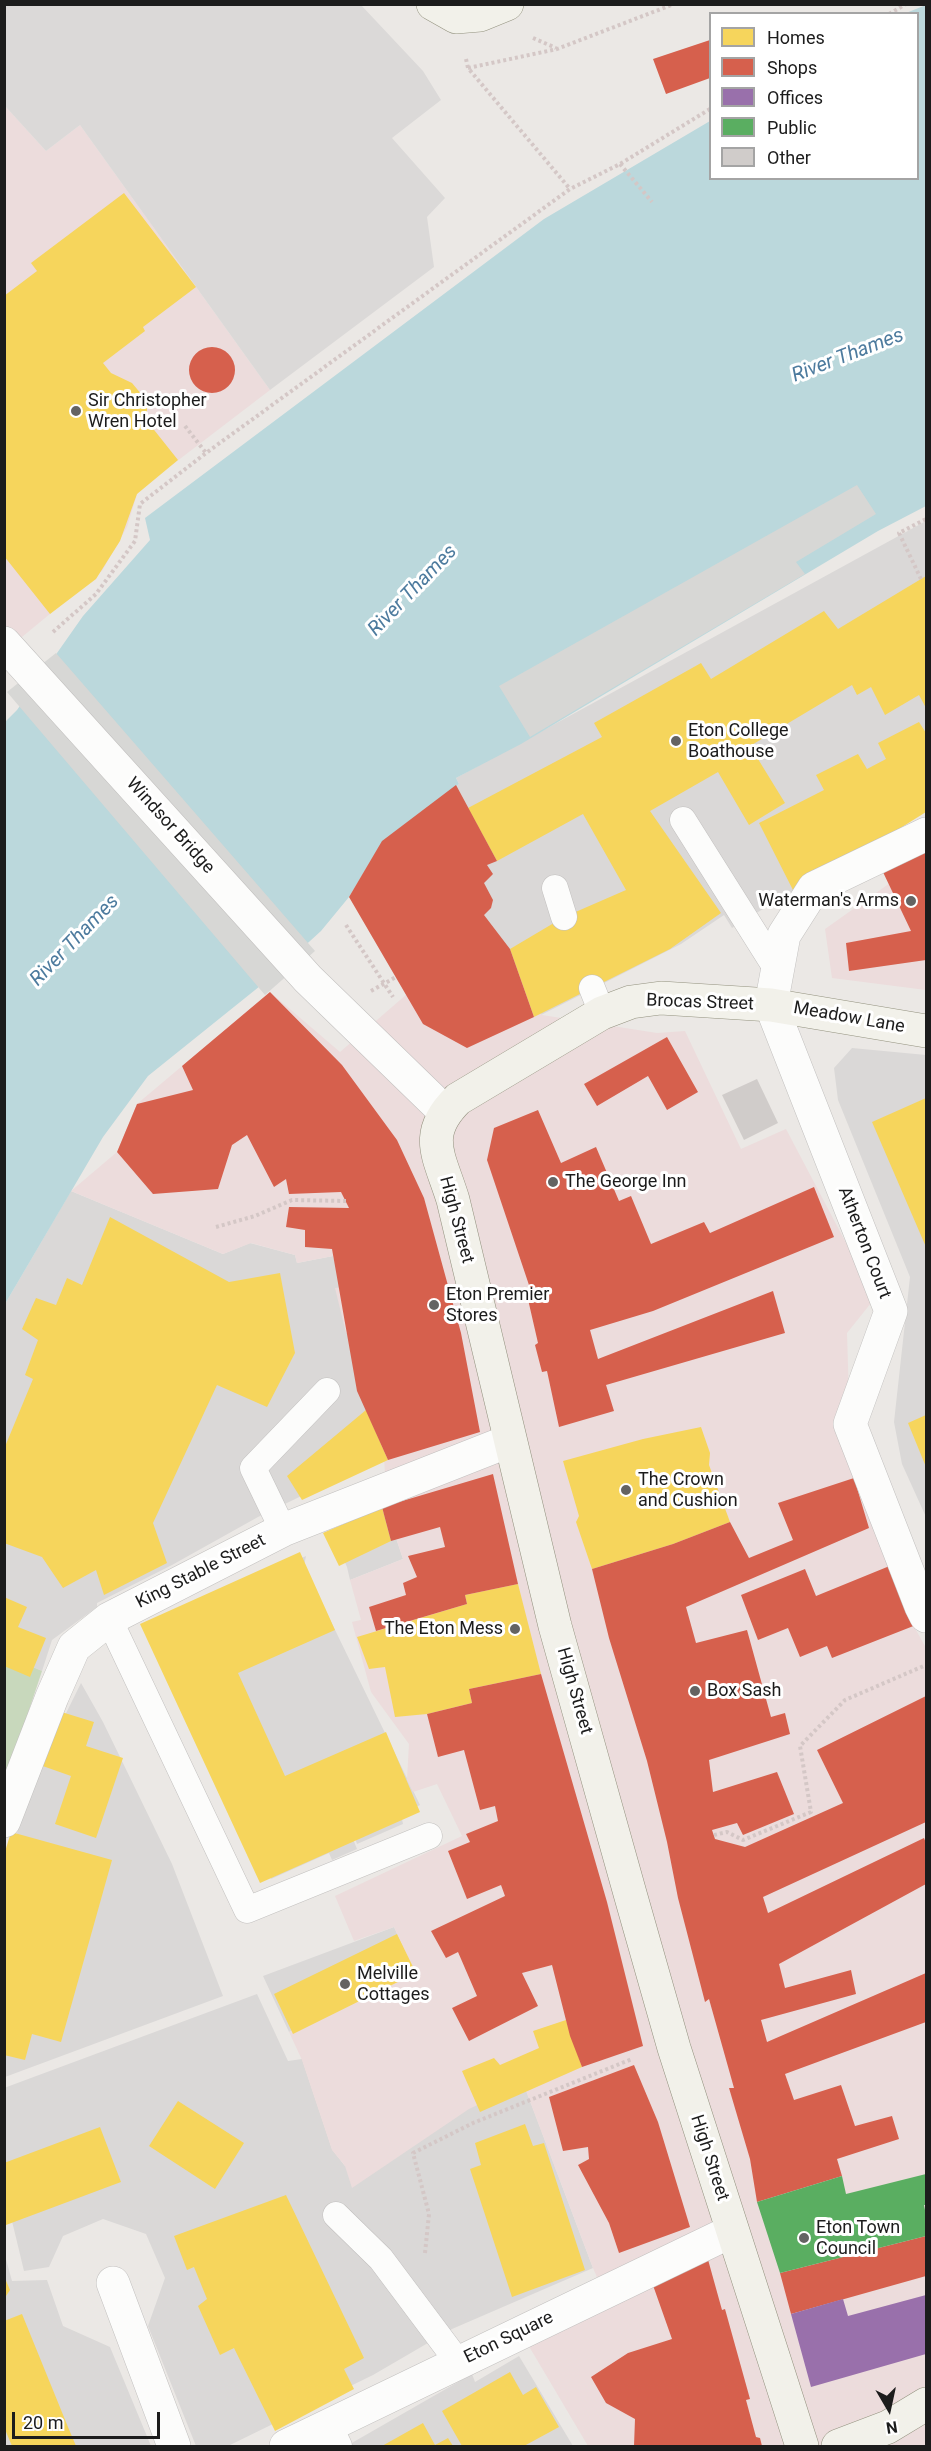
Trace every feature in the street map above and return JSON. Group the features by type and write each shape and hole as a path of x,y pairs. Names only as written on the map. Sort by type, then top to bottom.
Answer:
{"main road":[{"path":"444,11 480,15 507,4"},
{"name":"Brocas Street","path":"445,1112 458,1099 597,1000 631,1002 661,998 771,1005"},
{"name":"Meadow Lane","path":"771,1005 927,1031"},
{"name":"High Street","path":"445,1112 435,1132 438,1155 453,1200 555,1626 674,2048 802,2446"},
{"path":"838,2446 888,2427 927,2404"}],"street":[{"name":"Windsor Bridge","path":"4,643 308,979 445,1112"},
{"name":"Brocas Street","path":"771,1005 784,935 814,888 927,834"},
{"name":"Atherton Court","path":"771,1005 891,1311 850,1424 927,1616"},
{"name":"King Stable Street","path":"4,1821 74,1647 109,1619 283,1530 509,1441"},
{"name":"Eton Square","path":"286,2446 334,2436 458,2362 732,2230"},
{"path":"113,2283 174,2446"}],"lane":[{"path":"682,820 778,971"},
{"path":"555,888 564,917"},
{"path":"283,1530 253,1468 327,1391"},
{"path":"109,1619 247,1910 429,1836"},
{"path":"336,2215 381,2259 458,2362"}],"path":[{"path":"570,189 468,68 557,49 674,4"},
{"path":"892,12 906,4"},
{"path":"60,627 96,594 135,541 140,504 206,453 570,189 620,164 709,110"},
{"path":"620,164 652,202"},
{"path":"186,426 206,453"},
{"path":"921,579 899,533 927,519"},
{"path":"346,925 370,962"},
{"path":"371,991 396,977"},
{"path":"216,1227 255,1216 292,1200 346,1201"},
{"path":"714,1835 728,1832 743,1840 811,1812 800,1746 845,1700 927,1665"},
{"path":"420,2310 429,2214 413,2153 473,2123 640,2056 674,2048"}],"shaded area":[{"path":"5,5 361,5 423,71 441,100 392,138 445,198 427,217 434,267 270,390 80,125 46,151 5,106"},
{"name":"Sir Christopher Wren Hotel","path":"5,106 46,151 80,125 270,390 138,491 127,527 102,571 5,651"},
{"path":"926,521 926,809 732,928 724,915 681,944 541,1015 383,841 459,784 456,778"},
{"path":"926,864 926,990 832,978 825,929 897,878"},
{"path":"504,945 542,1015 657,1033 685,1031 741,1149 786,1129 875,1298 847,1333 851,1463 911,1621 926,1648 926,2446 588,2446 527,2343 607,2300 523,2083 469,2109 352,2188 345,2166 332,2150 302,2060 289,2032 415,1973 394,1927 354,1941 335,1896 462,1836 437,1784 413,1792 407,1780 409,1744 371,1692 352,1622 361,1620 350,1580 403,1559 387,1511 384,1456 360,1333 346,1333 335,1288 343,1287 333,1256 297,1263 295,1255 251,1243 223,1254 71,1191 117,1152 137,1104 270,992 340,1052 407,994"},
{"path":"852,1048 926,1055 926,1517 902,1464 894,1422 910,1277 838,1100 834,1068"},
{"path":"71,1191 223,1254 250,1243 295,1255 297,1263 333,1256 343,1287 347,1333 384,1456 258,1517 172,1565 97,1603 97,1607 52,1640 42,1671 5,1655 5,1304"},
{"path":"387,1511 403,1559 350,1580 347,1567 332,1534"},
{"path":"306,1556 304,1566 420,1805 401,1814 403,1824 357,1844 355,1838 353,1839 357,1849 332,1860 329,1853 271,1879 240,1810 196,1607"},
{"path":"81,1683 103,1722 172,1864 223,1996 5,2077 5,1876 31,1784"},
{"name":"Melville Cottages","path":"394,1927 415,1973 289,2032 263,1976"},
{"path":"257,1994 288,2061 302,2059 332,2149 345,2166 523,2082 593,2268 452,2329 373,2375 228,2446 196,2446 148,2326 165,2278 146,2234 103,2219 63,2236 49,2267 24,2271 5,2192 4,2088"},
{"path":"4,2252 12,2281 47,2280 63,2326 110,2347 151,2446 5,2446"},
{"path":"519,2356 573,2446 351,2446 350,2444 472,2374 475,2382"}],"green space":[{"path":"5,1655 42,1671 5,1782"}],"water":[{"name":"River Thames","path":"926,5 926,506 878,531 521,744 456,778 459,784 383,841 349,897 321,931 265,982 148,1076 103,1137 5,1304 5,722 17,710 83,616 150,540 145,518 544,219 709,122 709,180 919,180 919,12 908,12"}],"pier":[{"path":"857,485 876,514 796,562 805,574 530,737 499,686"},
{"path":"56,653 315,951 265,995 7,692"}],"building: Homes":[{"name":"Sir Christopher Wren Hotel","path":"124,193 196,287 143,327 145,331 103,363 111,373 132,383 147,401 147,421 178,460 137,494 120,541 96,579 50,614 4,556 4,296 37,271 31,263"},
{"path":"926,576 926,708 919,695 885,715 871,687 857,695 852,685 750,746 785,803 749,825 718,772 650,811 721,913 670,949 534,1017 510,949 564,917 626,890 583,814 497,861 468,808 602,737 594,723 701,663 711,679 824,611 838,629"},
{"path":"919,722 926,733 926,812 795,894 759,823 824,790 816,775 858,754 867,769 886,759 878,743"},
{"path":"926,1098 926,1247 872,1122"},
{"path":"110,1217 229,1282 280,1273 295,1353 267,1407 217,1385 153,1523 167,1563 104,1595 96,1570 63,1588 42,1557 4,1543 4,1449 33,1379 25,1375 38,1340 22,1329 36,1298 56,1305 67,1278 82,1285"},
{"path":"366,1410 388,1460 302,1500 287,1476"},
{"path":"926,1415 926,1467 908,1423"},
{"path":"701,1427 710,1453 709,1465 730,1522 673,1544 592,1569 576,1522 579,1516 563,1461 643,1439"},
{"path":"382,1507 391,1541 339,1566 323,1533"},
{"path":"300,1552 335,1630 238,1673 285,1776 386,1732 420,1812 260,1883 140,1624"},
{"path":"518,1584 541,1674 469,1689 472,1703 427,1714 395,1717 385,1667 369,1669 357,1637 467,1604 465,1595"},
{"path":"4,1597 27,1607 18,1627 46,1638 30,1677 4,1666"},
{"path":"55,1710 94,1722 86,1746 123,1758 96,1838 55,1824 71,1776 37,1764"},
{"path":"11,1832 112,1860 61,2042 32,2034 25,2060 4,2055 4,1855"},
{"name":"Melville Cottages","path":"397,1934 416,1973 293,2034 274,1994"},
{"path":"566,2020 582,2067 480,2112 462,2071 494,2058 500,2065 539,2048 533,2031"},
{"path":"178,2101 244,2143 215,2189 149,2146"},
{"path":"525,2124 533,2146 544,2143 585,2270 512,2297 470,2169 481,2165 475,2143"},
{"path":"100,2127 121,2182 6,2225 4,2163"},
{"path":"286,2195 364,2358 344,2369 354,2389 275,2431 234,2348 220,2355 198,2306 207,2299 194,2267 187,2270 174,2236"},
{"path":"4,2276 10,2290 4,2299"},
{"path":"22,2314 76,2446 12,2446 4,2427 4,2321"},
{"path":"510,2372 523,2395 536,2387 559,2427 524,2446 462,2446 442,2411"},
{"path":"423,2423 435,2445 448,2438 453,2446 382,2446"}],"building: Shops":[{"path":"709,40 709,78 666,94 653,59"},
{"path":"212,347 228,354 235,370 228,386 212,393 196,386 189,370 196,354"},
{"path":"456,785 497,861 487,865 493,874 484,883 493,900 491,908 484,915 510,949 534,1017 467,1048 423,1024 349,897 382,841"},
{"name":"Waterman's Arms","path":"926,850 926,960 849,971 846,943 911,931 882,870"},
{"path":"270,992 342,1065 397,1140 424,1198 461,1333 480,1432 388,1460 357,1391 332,1249 305,1247 305,1230 286,1227 289,1207 349,1208 341,1192 289,1194 286,1179 274,1187 247,1135 232,1145 218,1189 153,1194 117,1152 137,1104 193,1090 182,1066"},
{"path":"667,1037 698,1092 667,1110 648,1076 597,1106 584,1084"},
{"path":"538,1110 561,1163 596,1147 619,1201 631,1196 651,1244 704,1222 710,1233 814,1187 834,1237 653,1311 590,1330 598,1359 773,1291 785,1333 606,1385 614,1411 559,1427 547,1371 542,1372 535,1345 538,1343 527,1295 532,1294 487,1160 494,1128"},
{"path":"493,1474 518,1584 465,1595 467,1604 376,1631 369,1607 406,1595 403,1583 417,1577 408,1556 445,1547 440,1527 391,1541 382,1507"},
{"path":"854,1478 869,1528 686,1607 696,1643 747,1630 771,1717 785,1713 790,1734 709,1760 713,1792 777,1772 794,1814 743,1835 737,1823 712,1830 715,1839 745,1847 843,1803 817,1750 926,1696 926,1822 763,1897 768,1913 924,1838 926,1884 779,1964 785,1988 851,1970 856,1994 761,2020 767,2042 926,1973 926,2022 785,2074 794,2100 841,2085 855,2126 892,2116 899,2139 837,2159 842,2176 757,2202 750,2159 729,2088 734,2088 709,1999 705,2002 678,1898 647,1761 609,1638 592,1569 673,1544 730,1522 749,1558 793,1540 778,1503"},
{"path":"892,1565 916,1625 832,1658 827,1646 800,1657 788,1628 758,1640 741,1595 805,1569 816,1596"},
{"path":"541,1674 607,1902 643,2046 582,2067 570,2036 552,1965 522,1973 538,2006 469,2041 452,2008 477,1996 458,1952 446,1958 431,1931 505,1896 501,1885 467,1899 448,1851 470,1842 466,1834 498,1821 495,1806 480,1810 464,1750 438,1757 427,1714 472,1703 469,1689"},
{"path":"634,2065 658,2122 690,2227 619,2253 609,2223 578,2165 589,2159 588,2147 563,2151 549,2097"},
{"path":"926,2236 926,2276 791,2314 780,2273"},
{"path":"707,2256 722,2310 725,2309 750,2399 746,2400 756,2437 760,2438 762,2446 634,2446 635,2419 606,2403 591,2377 628,2353 672,2339 649,2274"}],"building: Offices":[{"path":"926,2295 926,2354 811,2387 791,2314 843,2299 848,2316"}],"building: Public":[{"path":"926,2174 926,2205 924,2205 926,2236 780,2273 757,2202 842,2176 846,2194"}],"building: Other":[{"path":"757,1079 778,1123 744,1140 722,1095"}],"place":[{"name":"Sir Christopher Wren Hotel","path":"76,411"},
{"name":"Eton College Boathouse","path":"676,741"},
{"name":"Waterman's Arms","path":"911,901"},
{"name":"The George Inn","path":"553,1182"},
{"name":"Eton Premier Stores","path":"434,1305"},
{"name":"The Crown and Cushion","path":"626,1490"},
{"name":"The Eton Mess","path":"515,1629"},
{"name":"Box Sash","path":"695,1691"},
{"name":"Melville Cottages","path":"345,1984"},
{"name":"Eton Town Council","path":"804,2238"}]}
